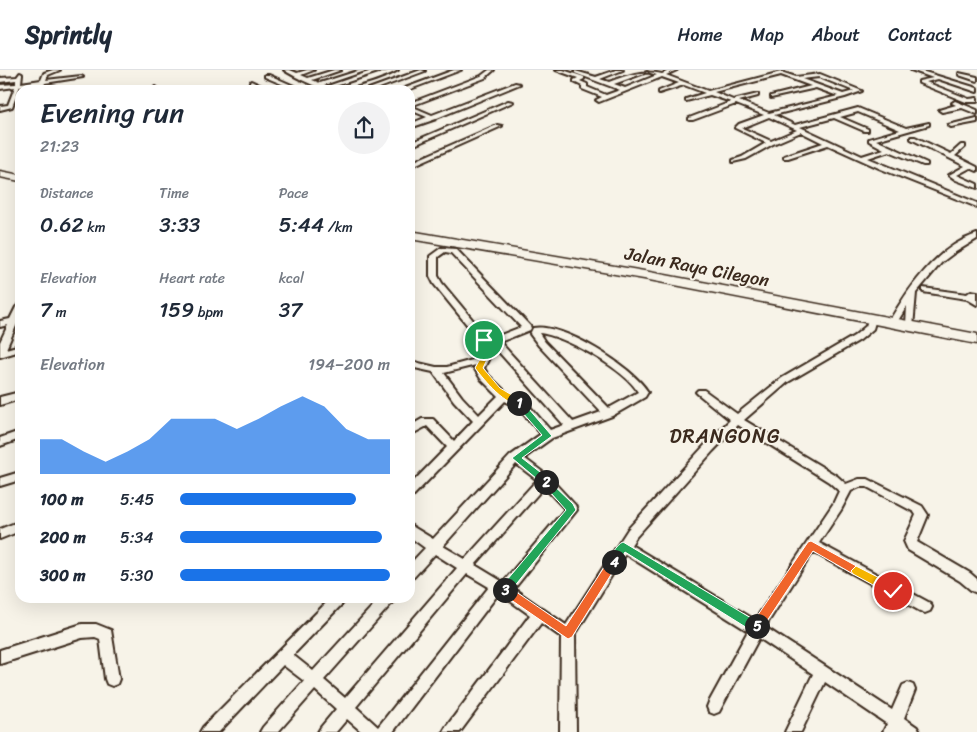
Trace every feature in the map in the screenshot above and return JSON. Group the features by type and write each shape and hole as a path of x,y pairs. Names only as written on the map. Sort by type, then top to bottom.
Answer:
{"highway":[{"path":"0,174 15,177"},
{"name":"Jalan Raya Cilegon","path":"415,237 446,246 644,275 977,338"}],"street":[{"path":"41,85 47,73 58,70"},
{"path":"286,70 319,85 364,70"},
{"path":"295,75 312,70"},
{"path":"307,80 339,70"},
{"path":"415,86 459,70"},
{"path":"415,104 483,77 492,70"},
{"path":"558,70 588,76 625,90"},
{"path":"573,70 582,76"},
{"path":"592,70 576,81 609,96"},
{"path":"596,79 620,70"},
{"path":"610,84 647,70 769,115 862,158 977,205"},
{"path":"599,100 677,70"},
{"path":"913,70 977,90"},
{"path":"349,85 394,71 406,77"},
{"path":"383,85 423,71"},
{"path":"688,100 781,73 843,96"},
{"path":"961,74 977,79"},
{"path":"771,143 738,128 741,125 769,115 859,91 820,75 798,78"},
{"path":"0,80 20,76 18,85 81,77"},
{"path":"267,76 287,85"},
{"path":"936,78 921,82 968,101 977,100"},
{"path":"251,82 257,85"},
{"path":"661,92 684,83"},
{"path":"415,124 517,84"},
{"path":"0,87 15,85"},
{"path":"773,97 818,86"},
{"path":"0,108 10,106 15,93"},
{"path":"691,119 756,95"},
{"path":"948,100 977,112"},
{"path":"415,143 510,102"},
{"path":"942,110 962,106"},
{"path":"415,108 434,118"},
{"path":"795,108 803,111"},
{"path":"734,161 744,158 798,128 820,119 860,110 906,130"},
{"path":"812,115 820,119"},
{"path":"834,116 866,130"},
{"path":"951,125 977,120"},
{"path":"925,164 871,140 927,124"},
{"path":"415,161 499,126"},
{"path":"913,138 977,169"},
{"path":"786,157 828,142"},
{"path":"952,156 963,146"},
{"path":"862,158 889,149"},
{"path":"969,166 952,175 955,178 977,186"},
{"path":"893,322 904,302 933,268 953,250 977,236"},
{"path":"572,427 496,343 484,340 438,284 434,276 434,256 446,246 458,256 608,413"},
{"path":"926,290 973,296 977,302"},
{"path":"910,325 912,293"},
{"path":"0,324 15,315"},
{"path":"568,732 568,634 623,546 645,518 737,420 785,380 857,338 870,327 872,318"},
{"path":"0,353 15,319"},
{"path":"415,568 516,458 548,436 608,413 642,396 642,389 613,364 581,345 540,329 496,343 486,354 479,368 484,377 504,396 522,405 548,436"},
{"path":"0,353 15,349"},
{"path":"415,365 436,370 456,368 482,360"},
{"path":"436,370 458,399 479,421"},
{"path":"701,392 737,420 833,479 846,492 756,628 732,669 714,707"},
{"path":"0,401 15,396"},
{"path":"415,487 504,396"},
{"path":"415,428 422,422 429,422 453,447"},
{"path":"0,442 15,437"},
{"path":"384,732 501,588 571,510 544,479 516,458"},
{"path":"0,482 15,478"},
{"path":"326,732 466,567 544,479"},
{"path":"844,489 859,483 868,483 918,509 922,515 910,541 912,546 965,577 977,587"},
{"path":"0,534 15,528"},
{"path":"415,534 501,588 568,634"},
{"path":"811,545 925,607"},
{"path":"623,546 756,628 822,672 893,727 912,732"},
{"path":"208,732 334,603"},
{"path":"268,732 384,603"},
{"path":"451,732 539,614"},
{"path":"0,657 82,631 96,630 106,635 112,679"},
{"path":"283,656 315,681 373,732"},
{"path":"793,732 822,672"},
{"path":"893,727 908,690"}],"district":[{"name":"DRANGONG","path":"725,436"}],"route":[{"path":"484,340 494,341 498,345 486,354 479,364 484,377 504,396 516,400 522,405 548,436 516,458 519,458 544,479 571,508 505,590 568,634 623,546 756,628 811,545 893,591"}]}
